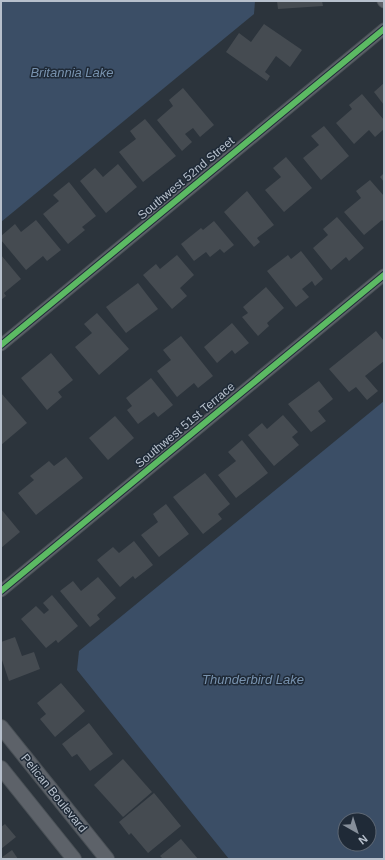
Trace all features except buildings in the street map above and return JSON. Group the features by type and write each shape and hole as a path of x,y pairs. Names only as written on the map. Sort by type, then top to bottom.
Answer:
{"street":[{"name":"Southwest 52nd Street","path":"1,345 384,29"},
{"name":"Southwest 51st Terrace","path":"1,591 384,275"},
{"name":"Pelican Boulevard","path":"1,727 107,859"},
{"path":"1,768 74,859"}],"water":[{"name":"Britannia Lake","path":"1,1 255,1 254,14 1,222"},
{"name":"Thunderbird Lake","path":"384,401 384,859 229,859 77,670 79,651"}],"cycle path":[{"path":"1,345 384,29"},
{"path":"1,591 384,275"}]}
